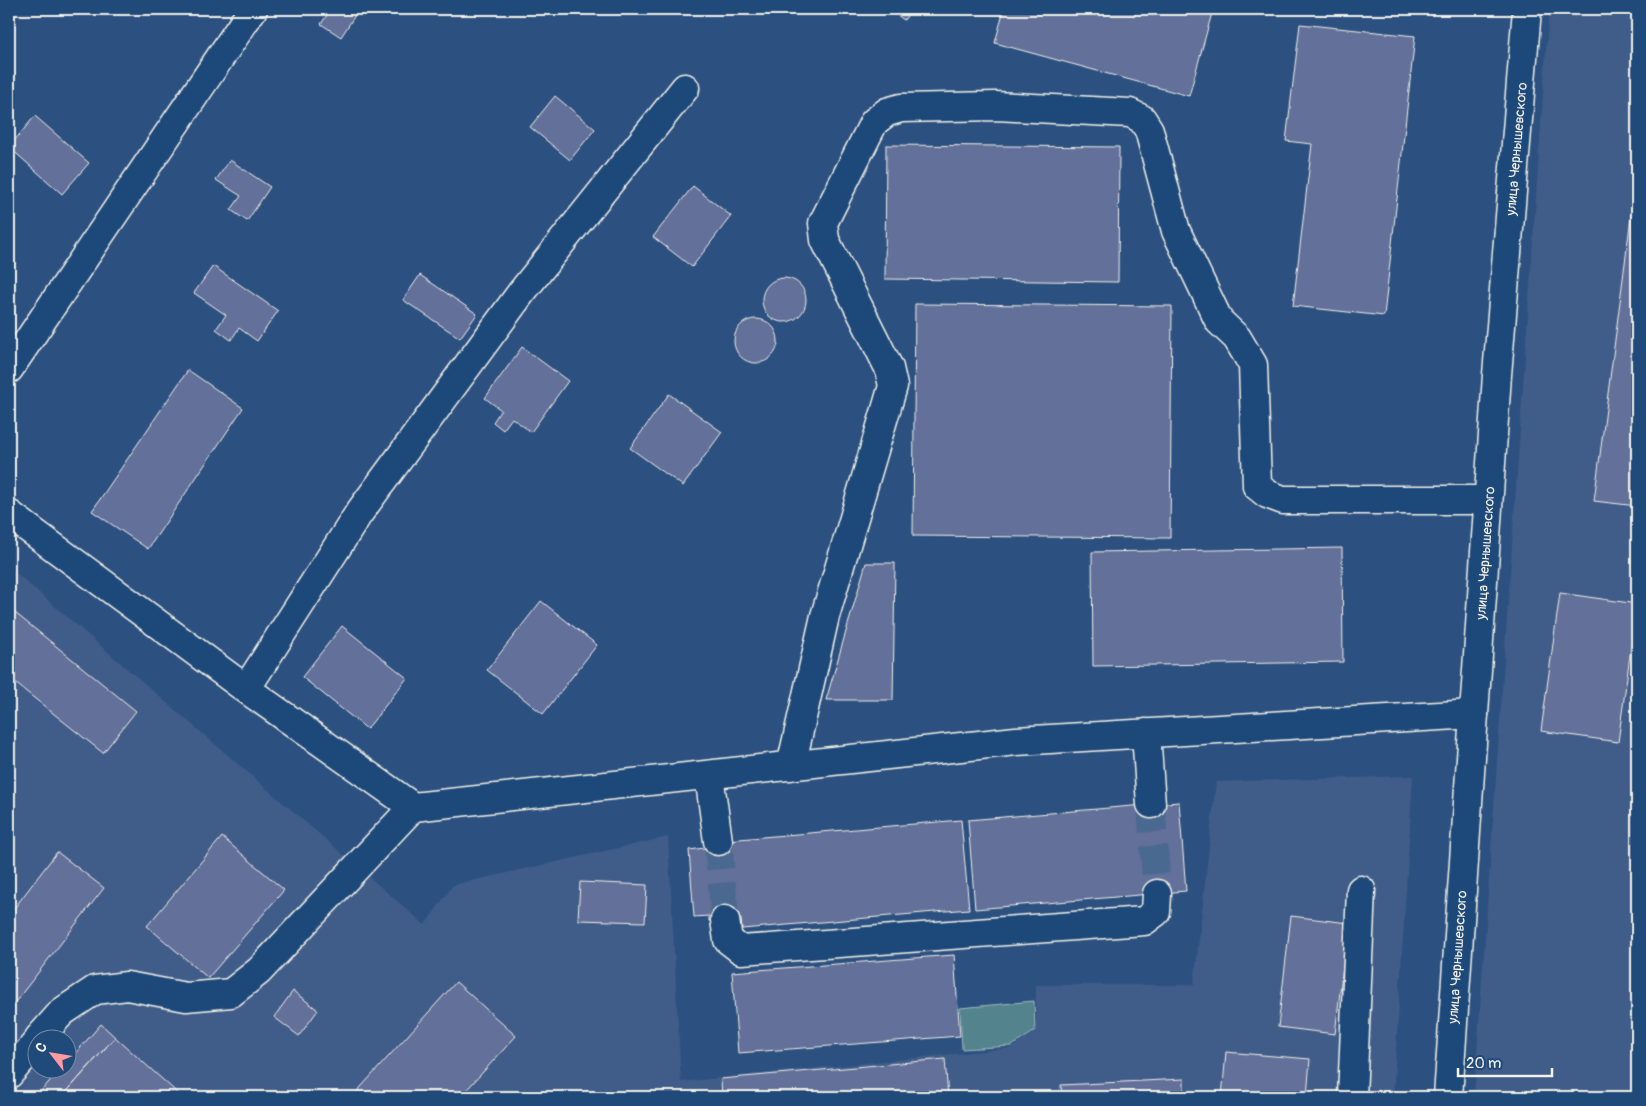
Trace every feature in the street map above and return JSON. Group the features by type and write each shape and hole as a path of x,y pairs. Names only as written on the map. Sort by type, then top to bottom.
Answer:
{"street":[{"path":"9,369 253,9"},
{"name":"улица Чернышевского","path":"1448,1097 1488,500 1527,9"},
{"path":"246,689 359,513 521,293 684,88"},
{"path":"791,766 825,616 893,386 888,368 825,240 824,223 874,122 887,112 901,108 996,106 1130,113 1142,119 1149,130 1176,231 1219,321 1237,338 1253,365 1257,486 1267,494 1283,500 1488,500"},
{"path":"9,514 246,689 413,807"},
{"path":"48,1028 62,1012 95,990 128,986 186,997 231,993 258,971 413,807 1016,741 1474,714"},
{"path":"1146,733 1152,804"},
{"path":"709,774 718,840"},
{"path":"1352,1097 1361,890"},
{"path":"725,920 728,940 741,950 1144,921 1156,912 1157,894"},
{"path":"9,1074 28,1052"}],"shaded area":[{"path":"1549,9 1637,9 1637,1097 1474,1097"},
{"path":"9,567 425,925 453,885 668,837 681,1082 1012,1048 1036,1031 1036,985 1194,985 1216,782 1413,776 1393,1097 9,1097"}],"green space":[{"path":"1034,1001 1035,1031 1012,1046 962,1049 960,1008"}],"building":[{"path":"331,9 359,9 341,37 321,24"},
{"path":"889,9 912,9 904,20"},
{"path":"1004,9 1195,9 1212,13 1189,96 995,43"},
{"path":"1300,24 1415,36 1384,316 1293,306 1312,144 1286,141"},
{"path":"555,96 595,129 570,160 530,127"},
{"path":"35,116 89,163 62,194 9,147"},
{"path":"886,145 1119,147 1118,282 885,279"},
{"path":"230,160 270,187 247,221 231,210 241,196 216,180"},
{"path":"1637,171 1637,506 1594,501"},
{"path":"693,186 731,216 692,267 653,237"},
{"path":"213,266 278,311 257,341 239,328 231,340 216,329 226,315 194,293"},
{"path":"420,275 477,314 460,338 403,300"},
{"path":"780,278 788,278 800,284 806,300 800,316 788,322 780,322 768,316 762,304 762,296 768,284"},
{"path":"915,304 1172,306 1170,538 913,536"},
{"path":"752,319 760,319 772,325 778,341 772,357 760,363 752,363 740,357 734,345 734,337 740,325"},
{"path":"522,347 568,381 531,432 512,418 503,430 493,422 501,410 485,398"},
{"path":"188,370 243,408 148,549 92,511"},
{"path":"669,394 722,432 683,486 630,448"},
{"path":"1342,548 1343,662 1093,666 1092,552"},
{"path":"866,563 895,563 893,700 826,700"},
{"path":"1560,593 1637,604 1618,742 1541,731"},
{"path":"541,601 597,645 543,714 487,670"},
{"path":"9,608 136,711 103,753 9,678"},
{"path":"342,626 407,678 367,729 302,677"},
{"path":"1179,802 1186,891 975,909 968,820"},
{"path":"961,820 969,909 742,929 741,919 709,921 709,916 694,917 689,850 705,848 704,842"},
{"path":"222,837 284,890 208,978 147,926"},
{"path":"57,852 104,888 9,1010 9,915"},
{"path":"580,882 647,885 645,922 578,920"},
{"path":"1291,916 1348,923 1335,1034 1278,1027"},
{"path":"954,955 960,1036 738,1053 732,972"},
{"path":"456,982 516,1036 460,1097 352,1097"},
{"path":"293,991 318,1010 299,1036 274,1017"},
{"path":"101,1024 115,1037 62,1097 36,1097 52,1078 78,1078 78,1050"},
{"path":"115,1037 182,1097 62,1097"},
{"path":"1226,1052 1310,1059 1307,1097 1222,1097"},
{"path":"945,1059 948,1097 722,1097 721,1079"},
{"path":"1184,1079 1184,1097 1062,1097 1061,1085"},
{"path":"588,1090 597,1097 582,1097"}],"tunnel":[{"path":"1151,804 1157,894"},
{"path":"718,841 725,920"}]}
